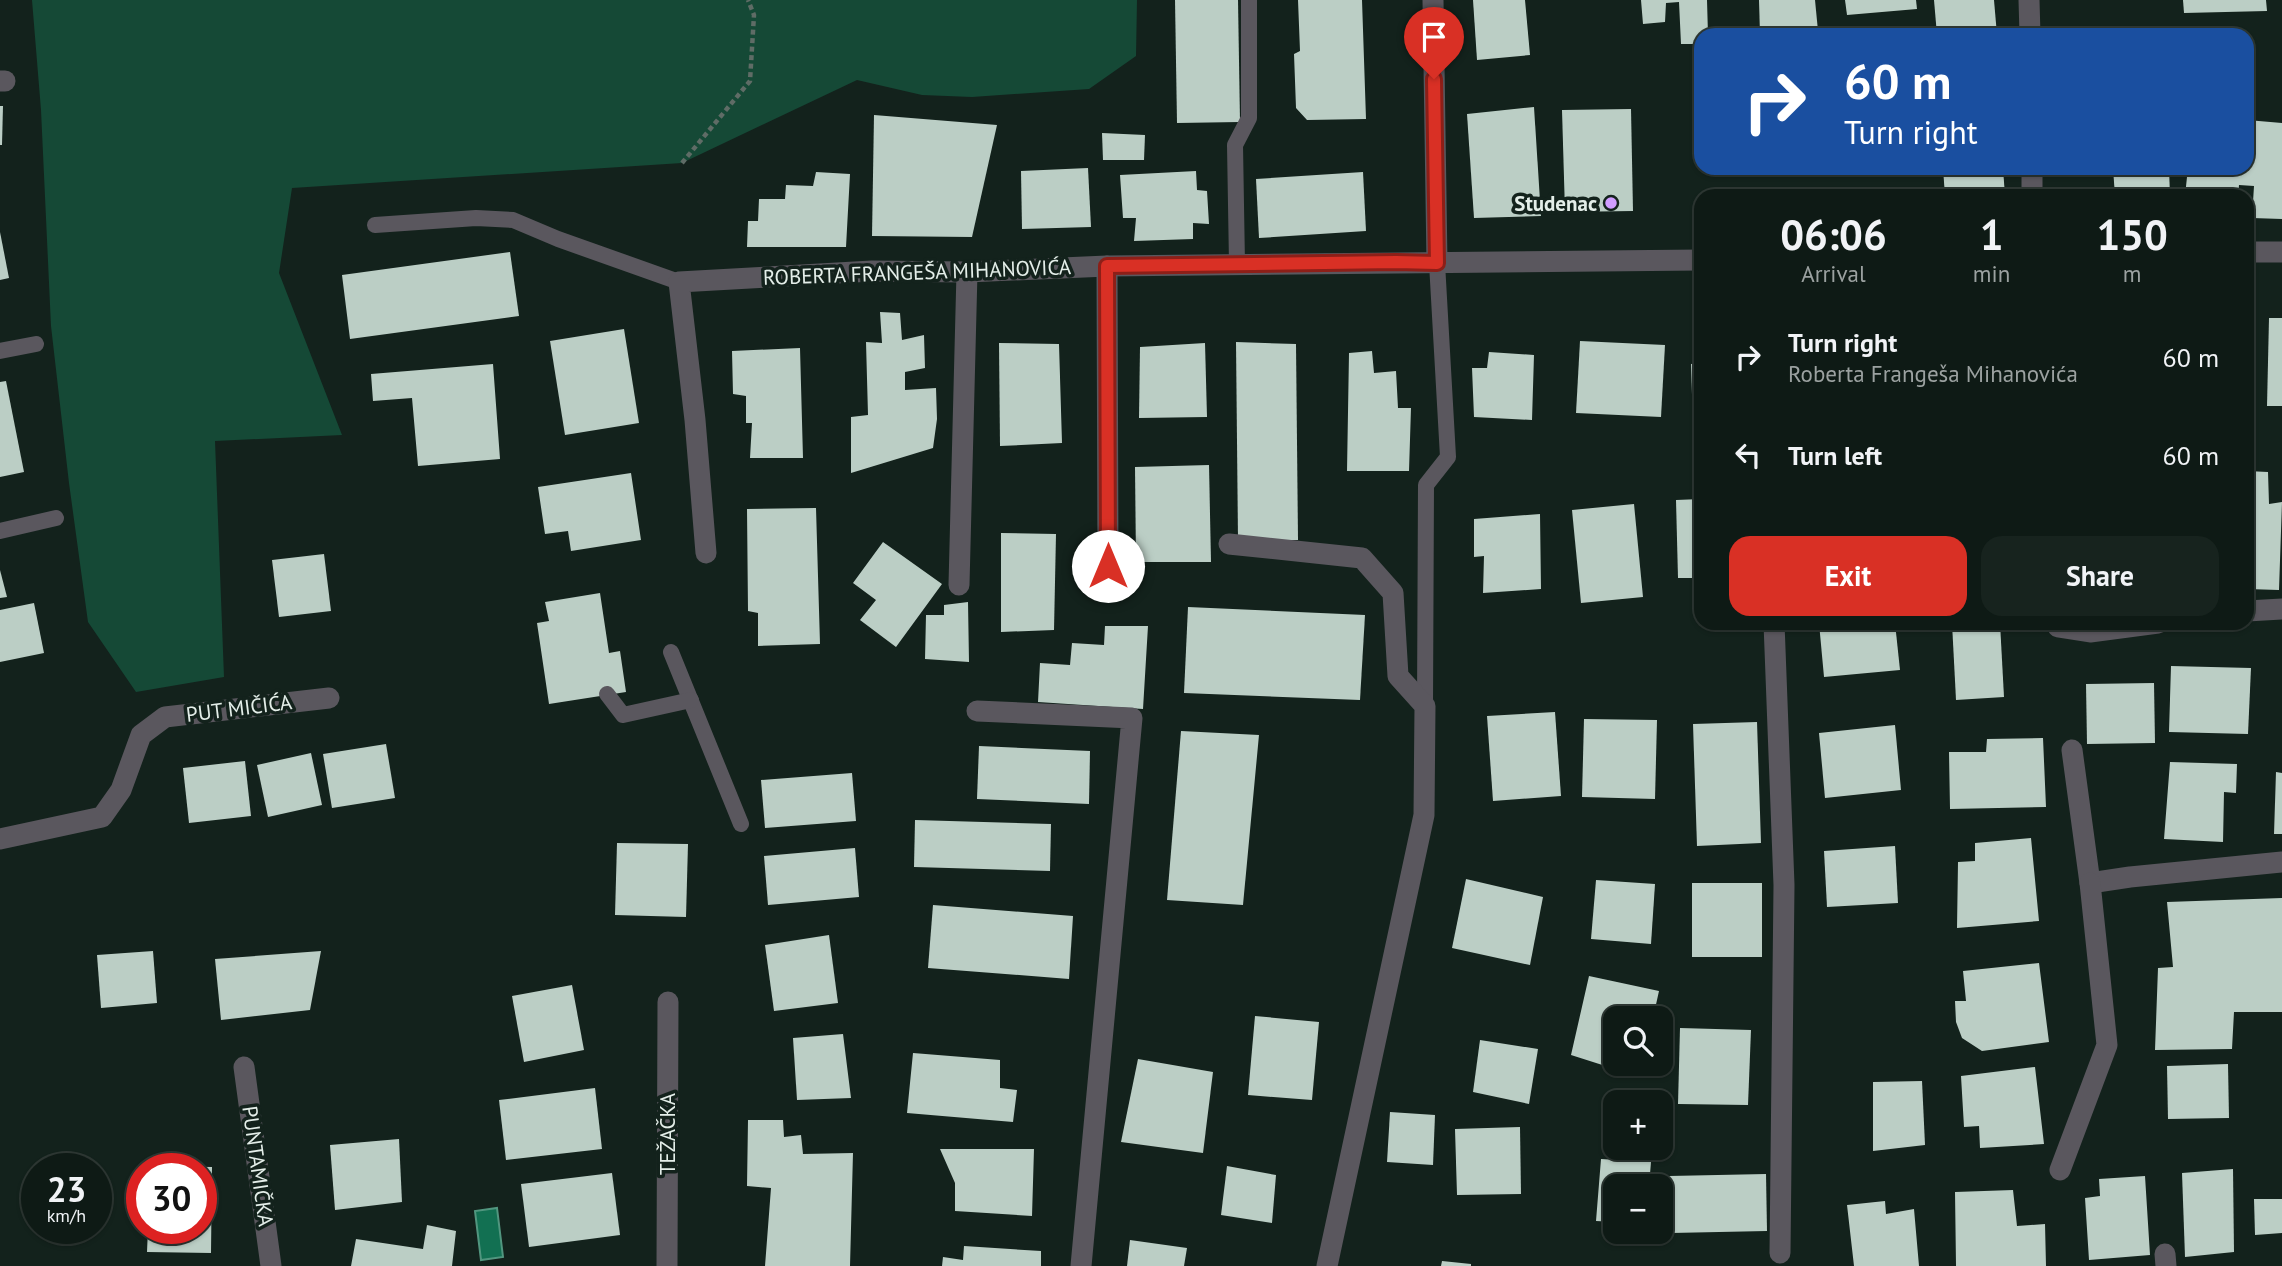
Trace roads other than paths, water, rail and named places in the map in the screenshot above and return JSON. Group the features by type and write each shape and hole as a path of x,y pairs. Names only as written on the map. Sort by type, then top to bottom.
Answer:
{"street":[{"path":"1433,0 1437,263"},
{"path":"2029,0 2030,28"},
{"path":"2254,251 2282,252"},
{"name":"ROBERTA FRANGEŠA MIHANOVIĆA","path":"679,282 872,271 967,272 1107,266 1694,260"},
{"path":"1107,266 1108,566"},
{"path":"959,585 967,272"},
{"path":"679,282 695,420 706,553"},
{"path":"1228,544 1363,558 1393,593 1398,676 1425,706 1424,816 1327,1266"},
{"path":"2254,611 2282,609"},
{"path":"1774,630 1784,885 1780,1253"},
{"path":"2059,630 2062,649"},
{"path":"2081,630 2105,630"},
{"name":"PUT MIČIĆA","path":"0,839 102,817 121,790 141,735 165,717 329,698"},
{"path":"977,711 1132,718 1081,1266"},
{"path":"2060,1170 2107,1045 2090,883 2071,750"},
{"path":"2090,883 2282,862"},
{"name":"TEŽAČKA","path":"667,1266 668,1002"},
{"name":"PUNTAMIČKA","path":"244,1067 271,1266"}],"lane":[{"path":"1237,264 1235,145 1249,118 1249,0"},
{"path":"375,225 476,218 513,220 679,282"},
{"path":"1425,706 1426,485 1448,457 1437,263"},
{"path":"0,351 36,344"},
{"path":"0,531 56,518"},
{"path":"671,652 741,824"},
{"path":"607,694 623,715 691,700"}],"place":[{"name":"Studenac","path":"1611,203"}]}
